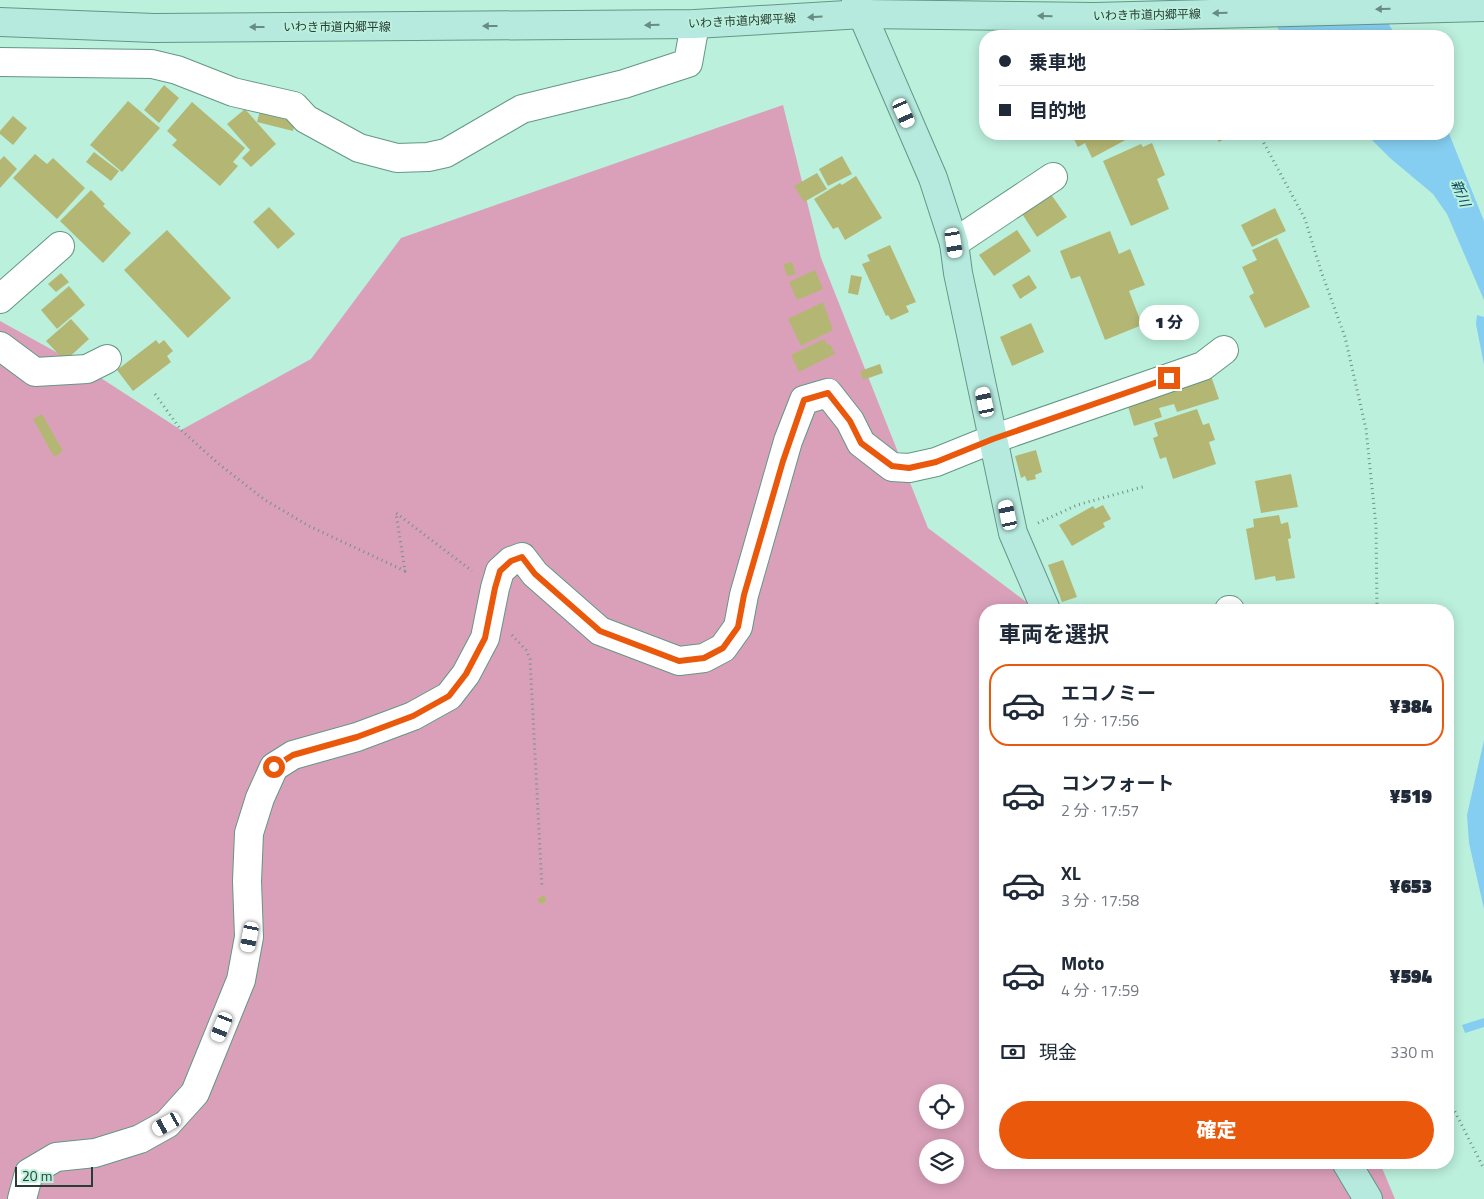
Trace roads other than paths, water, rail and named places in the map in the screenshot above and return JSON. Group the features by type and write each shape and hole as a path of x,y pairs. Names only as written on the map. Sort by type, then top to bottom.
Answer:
{"street":[{"name":"いわき市道内郷平線","path":"0,22 154,28 695,24 860,7 1094,17 1484,7"},
{"path":"860,7 932,178 954,243 958,274 1012,533 1043,604"},
{"path":"0,62 152,64 177,70 233,92 294,106 306,119 359,148 397,158 428,157 446,153 522,109 624,84 688,63 695,24"},
{"path":"954,243 1053,177"},
{"path":"0,299 60,246"},
{"path":"0,346 35,372 87,369 107,359"},
{"path":"22,1199 29,1173 56,1158 95,1153 140,1139 167,1124 195,1093 242,980 250,937 247,880 248,833 260,798 274,767 293,755 357,737 413,716 449,696 470,667 485,638 500,571 511,561 522,557 535,574 600,631 679,661 704,658 723,648 738,627 744,595 786,451 804,400 828,393 850,421 861,443 892,466 909,468 936,462 993,439 1203,366 1224,350"},
{"path":"1350,1169 1368,1199"}],"water":[{"path":"1259,0 1374,0 1392,30 1279,30"},
{"name":"新川","path":"1372,140 1452,140 1484,221 1484,300 1447,214 1433,194 1390,158"},
{"path":"1477,315 1484,317 1484,365 1476,324"},
{"path":"1484,740 1484,909 1469,843 1467,815"},
{"path":"1484,1018 1484,1027 1465,1033 1462,1025"}]}
